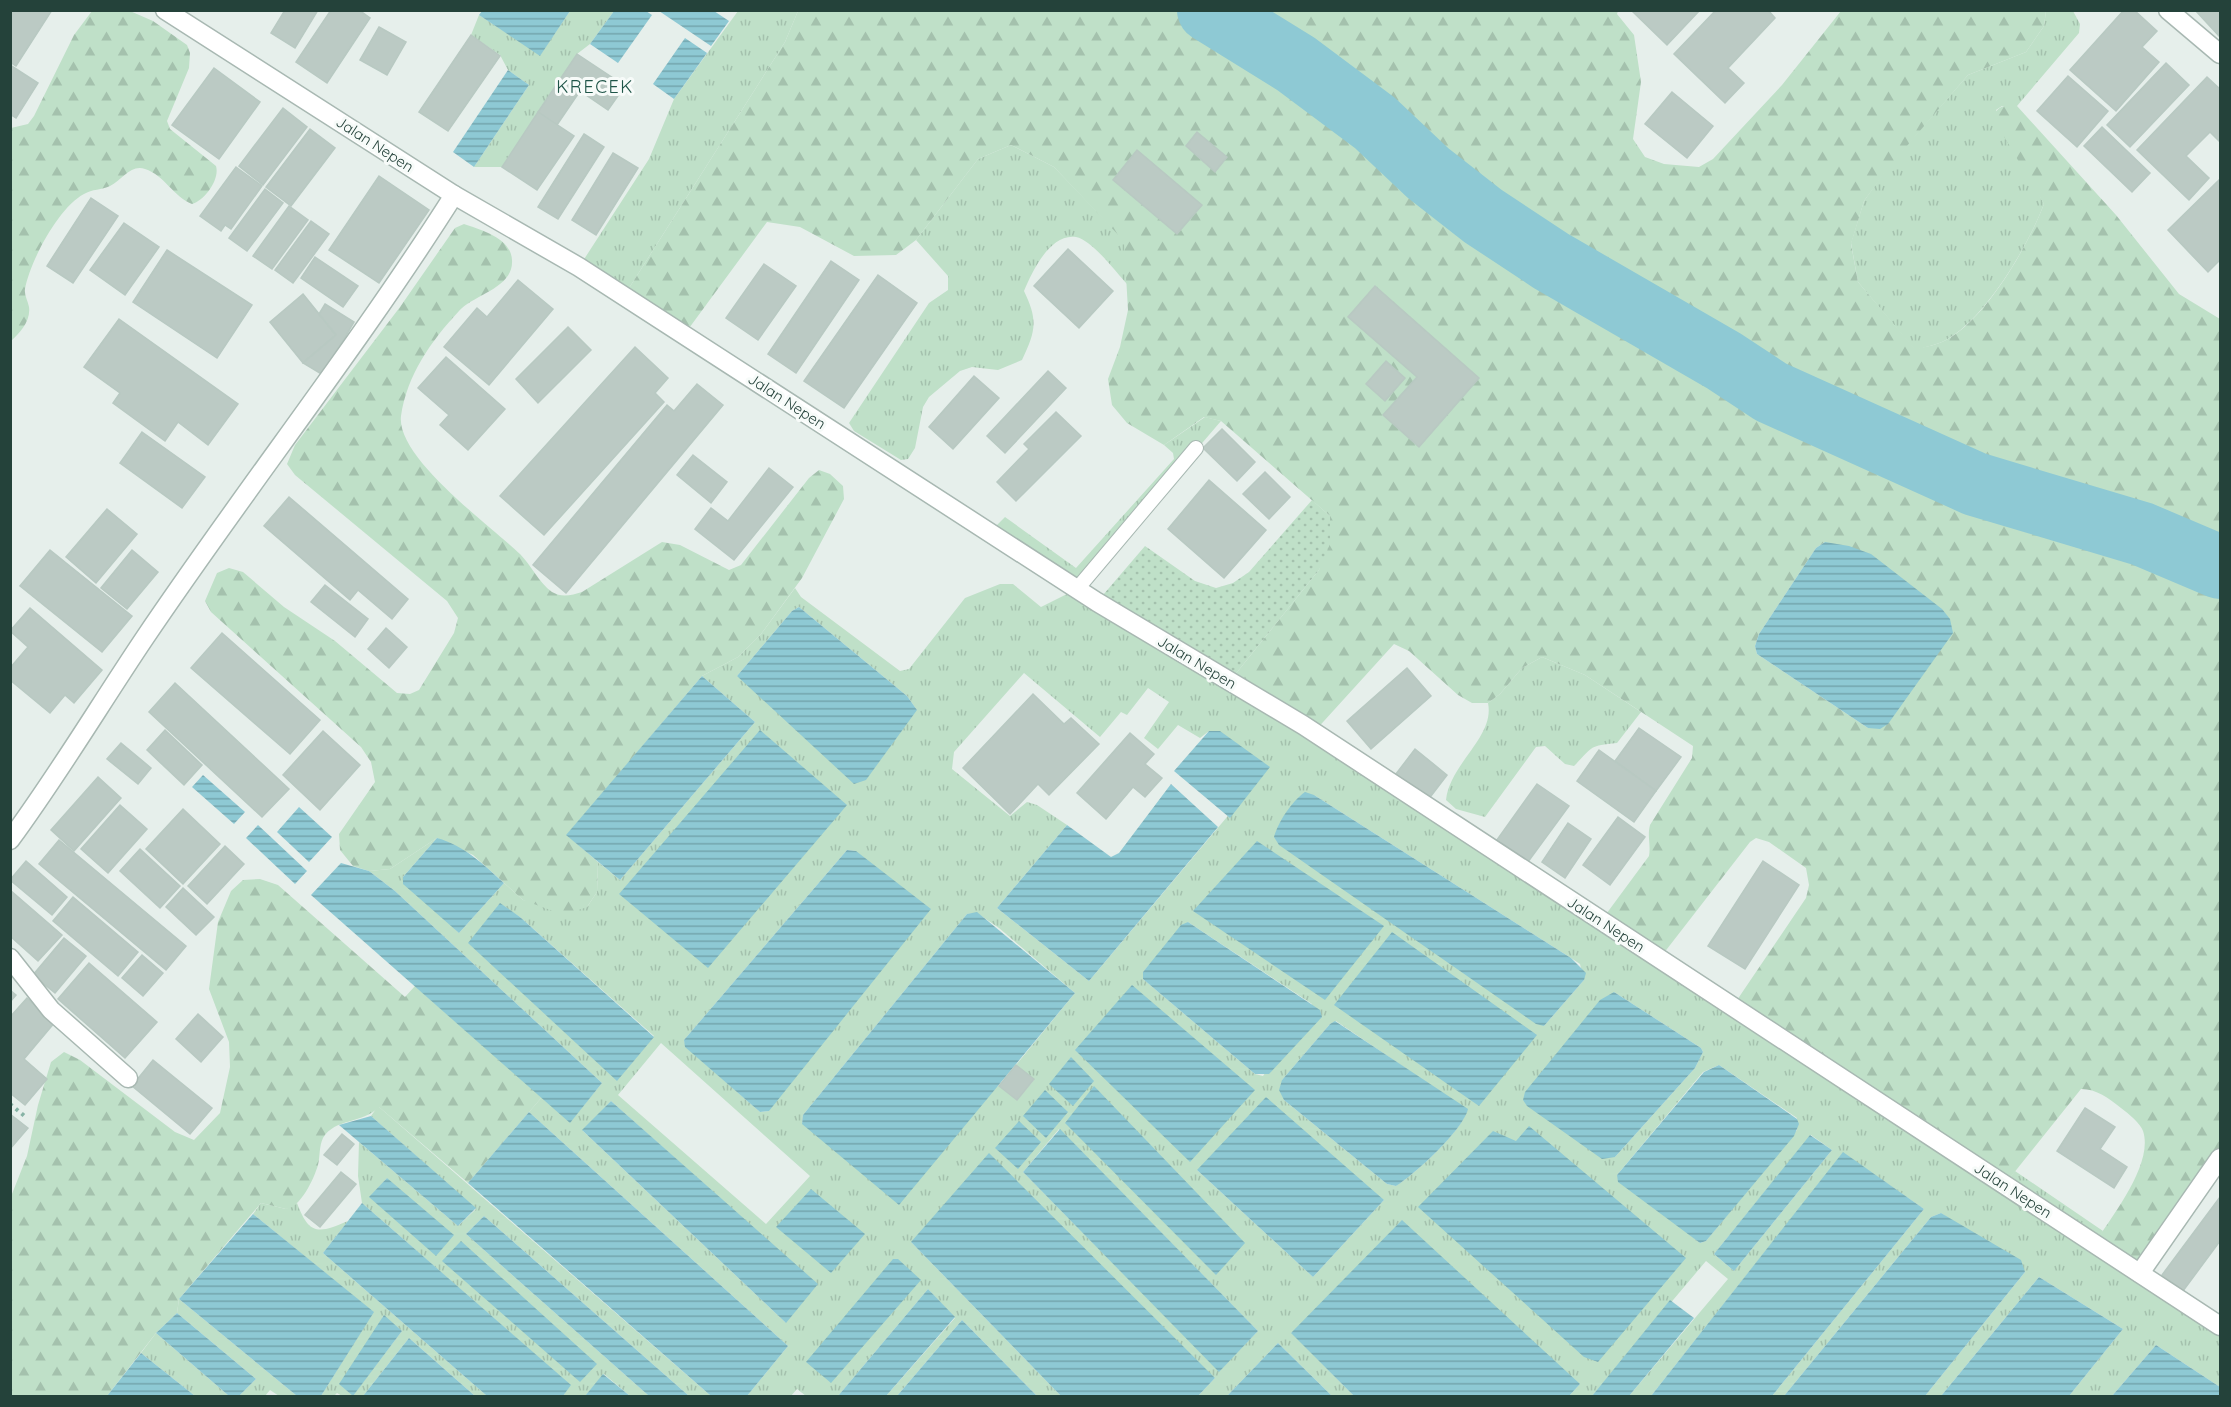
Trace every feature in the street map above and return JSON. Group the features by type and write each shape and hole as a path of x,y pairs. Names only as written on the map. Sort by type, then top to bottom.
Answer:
{"street":[{"name":"Jalan Nepen","path":"165,10 454,195 579,267 1077,589 1308,728 2220,1326"},
{"path":"2168,10 2220,54"},
{"path":"10,840 52,783 144,639 402,277 454,195"},
{"path":"10,958 51,1010 128,1078"},
{"path":"2140,1273 2220,1158"}],"lane":[{"path":"1077,589 1196,448"}],"path":[{"path":"10,1104 27,1118"}],"green space":[{"path":"92,11 130,11 153,21 187,45 190,53 189,68 167,121 170,129 216,166 216,177 206,194 192,204 158,176 140,168 131,171 110,186 87,192 74,201 56,222 39,250 25,289 29,307 27,322 11,341 11,128 28,124 34,116 74,35"},
{"path":"570,11 614,11 590,44 577,54 502,167 474,167 529,85 508,70 500,55 471,35 479,15 540,55"},
{"path":"738,11 798,11 785,42 624,296 579,267 649,159 674,99"},
{"path":"798,11 1618,11 1617,14 1634,35 1641,82 1633,139 1645,157 1664,164 1699,167 1713,159 1782,85 1841,11 2046,11 2044,26 2026,52 1968,75 1888,168 1864,201 1851,244 1858,282 1915,349 1942,342 1961,330 1976,316 2004,280 2028,240 2044,204 1993,118 2002,107 2017,106 2116,215 2179,294 2220,319 2220,1160 2140,1273 2095,1243 2130,1189 2143,1159 2145,1144 2140,1125 2107,1098 2097,1092 2081,1089 2005,1184 1733,1006 1806,898 1809,885 1806,868 1769,842 1756,838 1750,842 1660,958 1601,921 1649,856 1650,825 1692,758 1693,746 1585,675 1542,657 1522,668 1500,694 1488,703 1472,703 1458,695 1409,651 1394,644 1314,732 1230,681 1319,570 1330,516 1221,421 1204,417 1164,445 1127,423 1112,405 1108,379 1120,347 1128,310 1124,241 1054,167 1011,145 978,159 916,240 896,255 854,256 800,227 767,222 684,335 624,296 785,42","holes":["1825,542 1868,728 1757,654 1755,646 1759,634 1816,548"]},
{"path":"2046,11 2073,11 2080,24 2079,33 2017,106 2002,106 1996,110 2044,204 2017,260 1976,315 1961,330 1946,340 1915,350 1858,282 1851,243 1864,201 1887,168 1968,75 2026,52 2044,26"},
{"path":"1011,145 1054,167 1125,241 1127,284 1096,250 1082,239 1067,237 1050,247 1037,265 1024,291 1032,310 1033,326 1022,360 998,370 972,367 960,371 929,397 923,407 915,448 908,459 901,460 854,431 849,423 929,303 948,290 948,276 916,240 978,159"},
{"path":"464,224 501,241 510,252 511,270 500,284 459,311 422,359 404,401 401,416 403,433 413,451 429,471 520,554 552,592 571,595 582,592 662,542 680,545 729,570 741,565 809,478 819,470 830,474 843,486 844,499 802,578 761,634 738,657 702,676 567,835 598,862 597,892 587,907 564,915 523,900 473,855 437,838 390,869 369,871 353,866 340,850 339,834 375,782 371,762 361,747 211,612 205,601 217,573 229,568 243,572 284,607 335,641 397,693 410,694 419,690 454,633 458,618 447,601 295,475 287,464 295,445 400,307 455,228"},
{"path":"1205,417 1221,421 1077,589 990,532 1005,517 1076,568 1174,459 1173,453 1164,445"},
{"path":"1312,500 1330,516 1330,544 1319,570 1230,681 1097,602 1145,546 1195,581 1216,588 1233,583 1249,572"},
{"path":"1000,584 1013,584 1041,607 1077,589 2005,1184 2015,1171 2103,1231 2096,1243 2220,1326 2220,1387 2156,1345 2112,1396 2069,1396 2123,1329 2039,1277 1941,1396 1925,1396 2025,1272 1941,1213 1931,1217 1784,1396 1772,1396 1924,1209 1843,1153 1651,1396 1629,1396 1728,1279 1706,1261 1592,1396 1569,1396 1580,1384 1291,1332 1354,1396 1332,1396 1278,1343 1227,1396 1198,1396 1215,1378 911,1242 1061,1396 1037,1396 962,1320 897,1396 886,1396 955,1318 928,1289 838,1396 806,1396 797,1389 791,1396 747,1396 788,1346 529,1112 542,1097 570,1122 602,1083 395,891 369,871 390,869 437,838 403,877 459,933 504,883 523,900 587,907 597,892 598,862 620,880 755,722 702,676 738,657 761,634 795,588 801,597 900,671 909,669 965,598","holes":["799,607 907,696 917,710 737,676 792,611","1024,673 1100,737 1121,712 1127,715 1148,688 1169,702 1144,738 1158,749 1178,725 1200,738 1209,731 1269,767 1089,981 997,908 1067,825 1037,805 1027,802 1010,816 952,769 954,752","1314,795 1580,964 1584,980 1544,1026","847,850 856,851 769,1111 760,1112 686,1047 684,1040","500,904 520,917 654,1036 617,1080 469,943","977,913 999,928 1075,993 1016,1065 1034,1080 1017,1100 999,1086 802,1123 803,1115 967,914","1188,922 1312,1004 1263,1076 1255,1074 1143,979 1143,972","1614,992 1701,1048 1703,1052 1695,1068 1615,1157","1336,1021 1467,1110 1464,1119 1448,1140 1396,1186 1387,1184 1284,1100 1282,1080 1330,1024","661,1043 810,1176 766,1224 618,1095","1719,1065 1797,1118 1797,1130 1706,1241 1700,1243 1617,1175 1703,1072","611,1101 751,1226 786,1323 583,1131","1529,1127 1584,1357 1516,1142","1059,1129 1258,1331 1219,1371 1023,1172","1811,1135 1832,1150 1734,1271 1714,1254","1197,1170 1384,1200 1313,1277"]},
{"path":"1542,657 1585,675 1641,712 1617,743 1592,748 1574,766 1565,764 1545,746 1536,747 1485,817 1456,809 1446,800 1449,787 1485,727 1488,703 1500,694 1522,668"},
{"path":"260,879 278,885 405,997 415,986 542,1097 468,1183 379,1107 365,1116 334,1127 323,1138 316,1171 310,1185 296,1204 286,1209 261,1203 179,1299 177,1313 156,1333 107,1396 11,1396 10,1199 27,1156 38,1105 51,1062 64,1052 80,1060 175,1132 194,1140 220,1113 230,1067 229,1042 209,989 218,922 231,891 243,880"},
{"path":"378,1106 711,1396 689,1396 484,1216 466,1234 649,1396 630,1396 604,1374 585,1396 563,1396 570,1385 362,1203 358,1176 359,1142 458,1226 476,1209 371,1116","holes":["387,1178 436,1255 370,1197"]},
{"path":"261,1203 286,1209 297,1203 306,1221 316,1229 329,1228 348,1221 323,1253 487,1396 475,1396 409,1338 363,1396 342,1396 337,1393 334,1396 321,1396 373,1312 253,1214","holes":["383,1316 402,1331 353,1395"]},
{"path":"179,1299 297,1396 279,1396 270,1390 265,1396 239,1396 256,1379 177,1313"},
{"path":"156,1333 229,1396 195,1396 141,1353"}],"water":[{"path":"482,11 570,11 540,56 479,15"},
{"path":"614,11 646,11 652,15 618,63 590,44"},
{"path":"659,11 714,11 729,21 711,46"},
{"path":"685,38 707,53 674,99 653,84"},
{"path":"508,70 529,85 474,167 453,152"},
{"path":"1825,542 1849,546 1871,554 1942,609 1950,619 1953,633 1888,724 1880,729 1868,728 1757,654 1755,646 1759,634 1816,548"},
{"path":"799,607 907,696 917,710 866,780 854,784 737,676 792,611"},
{"path":"702,676 755,722 620,880 566,835"},
{"path":"760,730 847,805 708,968 619,894"},
{"path":"1209,731 1220,731 1270,767 1230,818 1174,771"},
{"path":"203,775 245,812 234,824 192,787"},
{"path":"1171,784 1218,827 1089,981 997,908 1067,825 1111,857 1119,853"},
{"path":"1305,792 1314,795 1571,958 1586,973 1584,980 1544,1026 1536,1024 1279,845 1274,837 1279,825 1286,812"},
{"path":"299,807 332,837 309,862 277,832"},
{"path":"258,825 307,871 295,884 246,838"},
{"path":"437,838 465,851 504,883 459,933 403,884 403,877"},
{"path":"1257,841 1384,926 1325,1000 1193,911"},
{"path":"847,850 856,851 931,909 769,1111 760,1112 685,1047 684,1040"},
{"path":"341,863 369,871 395,891 602,1083 570,1123 311,895"},
{"path":"500,903 520,917 654,1037 617,1081 468,943"},
{"path":"977,912 1075,993 899,1205 802,1124 803,1115 967,914"},
{"path":"1188,922 1320,1010 1322,1017 1269,1074 1255,1074 1143,979 1143,972 1181,925"},
{"path":"1392,932 1537,1035 1479,1106 1334,1005"},
{"path":"1132,985 1255,1090 1190,1162 1075,1050"},
{"path":"1614,992 1701,1048 1703,1052 1695,1068 1615,1157 1602,1159 1527,1106 1523,1100 1525,1092 1600,1000"},
{"path":"1335,1021 1468,1109 1448,1139 1415,1172 1396,1186 1387,1184 1284,1100 1279,1090 1282,1080"},
{"path":"1071,1057 1094,1081 1073,1106 1049,1084"},
{"path":"1719,1065 1797,1119 1799,1124 1794,1136 1706,1241 1700,1243 1618,1182 1617,1175 1704,1072"},
{"path":"1094,1086 1245,1243 1216,1275 1065,1123"},
{"path":"1045,1090 1068,1112 1046,1138 1023,1116"},
{"path":"1266,1097 1384,1200 1313,1277 1197,1170"},
{"path":"611,1101 818,1284 786,1323 582,1130"},
{"path":"529,1112 788,1346 747,1396 711,1396 468,1183"},
{"path":"371,1116 476,1208 458,1226 339,1125"},
{"path":"1019,1121 1041,1142 1018,1169 995,1148"},
{"path":"1529,1126 1686,1258 1598,1362 1584,1357 1418,1207 1493,1131 1516,1141"},
{"path":"1060,1129 1258,1331 1219,1372 1023,1172"},
{"path":"1810,1135 1832,1150 1734,1271 1714,1254"},
{"path":"1843,1152 1924,1209 1772,1396 1651,1396"},
{"path":"989,1153 1215,1378 1198,1396 1061,1396 911,1242"},
{"path":"387,1178 454,1235 436,1256 369,1197"},
{"path":"811,1189 865,1234 831,1273 776,1227"},
{"path":"362,1203 571,1385 563,1396 487,1396 323,1253"},
{"path":"1941,1213 2021,1260 2025,1272 1925,1396 1784,1396 1931,1217"},
{"path":"253,1214 374,1312 321,1396 297,1396 179,1299"},
{"path":"484,1216 689,1396 649,1396 466,1234"},
{"path":"1402,1220 1580,1384 1569,1396 1354,1396 1291,1333"},
{"path":"461,1241 597,1364 580,1382 442,1261"},
{"path":"893,1259 898,1259 921,1280 831,1383 806,1362"},
{"path":"2039,1277 2123,1329 2069,1396 1941,1396"},
{"path":"928,1289 955,1317 886,1396 838,1396"},
{"path":"1670,1300 1694,1318 1629,1396 1592,1396"},
{"path":"177,1313 256,1379 239,1396 229,1396 156,1333"},
{"path":"384,1315 402,1331 353,1396 339,1384"},
{"path":"962,1320 1037,1396 897,1396"},
{"path":"409,1338 475,1396 363,1396"},
{"path":"1278,1343 1332,1396 1227,1396"},
{"path":"2156,1345 2220,1387 2220,1394 2218,1396 2112,1396"},
{"path":"141,1353 195,1396 107,1396"},
{"path":"603,1374 630,1396 585,1396"}],"building":[{"path":"10,10 52,10 16,66 10,62"},
{"path":"285,10 318,10 295,48 271,33"},
{"path":"331,10 359,10 370,18 327,83 296,62"},
{"path":"1631,10 1700,10 1667,45"},
{"path":"1716,10 1768,10 1775,18 1728,68 1744,83 1725,103 1674,54"},
{"path":"2124,10 2134,10 2157,31 2142,47 2159,62 2116,111 2070,70"},
{"path":"2195,10 2220,10 2220,37"},
{"path":"379,27 406,42 387,75 360,60"},
{"path":"471,35 500,56 448,131 419,112"},
{"path":"577,54 625,86 608,110 580,91 557,125 538,112"},
{"path":"2166,63 2189,85 2130,147 2107,125"},
{"path":"10,65 38,83 16,118 10,114"},
{"path":"214,68 260,102 219,159 172,125"},
{"path":"2068,76 2108,111 2077,147 2037,111"},
{"path":"2207,77 2220,89 2220,142 2210,132 2186,156 2209,178 2189,200 2137,150"},
{"path":"1672,92 1713,126 1687,158 1645,124"},
{"path":"283,108 307,127 263,185 239,166"},
{"path":"538,112 574,136 537,190 502,167"},
{"path":"2102,127 2150,173 2132,192 2084,146"},
{"path":"310,129 335,148 291,206 266,187"},
{"path":"1197,132 1227,157 1215,172 1186,146"},
{"path":"584,134 604,147 558,219 538,207"},
{"path":"1137,150 1202,205 1177,234 1113,180"},
{"path":"613,153 638,168 596,235 572,220"},
{"path":"236,167 262,186 231,229 225,225 221,231 200,216"},
{"path":"379,176 429,210 379,283 329,250"},
{"path":"2220,179 2220,260 2208,272 2168,230"},
{"path":"265,189 283,203 247,251 229,238"},
{"path":"91,198 118,216 73,283 47,266"},
{"path":"289,206 308,220 272,269 253,256"},
{"path":"311,221 329,234 293,283 275,270"},
{"path":"124,223 159,247 125,295 90,270"},
{"path":"1068,249 1113,291 1079,328 1034,286"},
{"path":"167,250 252,305 217,358 133,302"},
{"path":"315,257 358,286 343,307 301,278"},
{"path":"831,261 859,280 796,373 768,354"},
{"path":"764,264 796,286 758,340 726,318"},
{"path":"878,275 917,303 844,408 804,381"},
{"path":"518,280 553,309 489,385 444,347 477,308 487,317"},
{"path":"1375,286 1479,378 1419,447 1383,415 1417,377 1348,317"},
{"path":"303,294 336,335 303,363 270,322"},
{"path":"325,304 354,322 323,375 303,363 336,335 319,314"},
{"path":"119,319 238,404 208,445 178,422 165,441 113,403 120,393 84,367"},
{"path":"568,327 591,350 538,403 516,379"},
{"path":"635,347 668,378 655,393 664,402 544,535 500,496"},
{"path":"446,357 505,409 468,450 440,425 449,415 418,388"},
{"path":"1386,361 1405,378 1385,401 1366,384"},
{"path":"1048,371 1066,388 1005,453 987,436"},
{"path":"974,376 999,398 953,449 929,427"},
{"path":"697,384 723,405 566,593 533,565 667,405 674,411"},
{"path":"1056,412 1081,436 1016,501 997,482 1029,449 1024,444"},
{"path":"1222,429 1255,462 1237,481 1203,448"},
{"path":"142,432 205,477 182,508 120,463"},
{"path":"693,455 727,482 711,503 677,475"},
{"path":"769,468 793,487 734,560 695,529 711,508 728,521"},
{"path":"1265,472 1290,497 1269,519 1243,494"},
{"path":"1209,480 1266,530 1224,578 1168,529"},
{"path":"289,497 408,599 392,619 358,590 350,600 264,526"},
{"path":"107,509 137,534 96,583 66,557"},
{"path":"50,550 132,616 102,652 20,586"},
{"path":"132,550 158,572 127,609 101,588"},
{"path":"325,585 368,619 355,637 311,602"},
{"path":"30,608 102,670 74,703 65,695 50,713 10,680 10,668 28,647 10,631"},
{"path":"386,628 407,647 389,668 368,649"},
{"path":"222,633 320,720 290,754 191,668"},
{"path":"1407,668 1431,696 1371,749 1347,721"},
{"path":"175,683 289,789 262,817 149,712"},
{"path":"1033,694 1064,724 1071,718 1099,744 1049,795 1038,784 1010,814 963,768"},
{"path":"1639,728 1681,757 1656,791 1615,761"},
{"path":"165,730 202,765 184,785 147,750"},
{"path":"323,731 360,765 320,810 283,775"},
{"path":"1130,733 1154,754 1145,764 1162,778 1145,797 1133,787 1106,819 1077,793"},
{"path":"121,743 151,768 138,784 107,759"},
{"path":"1415,749 1447,775 1428,800 1396,774"},
{"path":"1599,750 1656,791 1634,822 1577,781"},
{"path":"98,777 121,798 74,851 51,830"},
{"path":"1537,784 1569,806 1525,866 1494,844"},
{"path":"120,805 147,829 108,873 81,849"},
{"path":"183,809 220,844 183,884 146,849"},
{"path":"1618,817 1645,837 1610,885 1583,865"},
{"path":"1568,823 1591,839 1565,878 1542,862"},
{"path":"59,840 186,946 166,970 39,864"},
{"path":"225,846 244,864 207,904 188,886"},
{"path":"140,849 180,886 160,908 120,871"},
{"path":"26,861 67,897 52,915 10,880"},
{"path":"1763,861 1799,885 1745,969 1708,946"},
{"path":"183,888 214,917 196,935 166,907"},
{"path":"10,890 62,935 38,961 10,936"},
{"path":"73,897 138,952 118,976 53,921"},
{"path":"64,938 86,956 55,993 33,975"},
{"path":"142,955 163,973 143,996 122,978"},
{"path":"89,963 157,1022 125,1058 58,999"},
{"path":"10,990 16,995 10,1002"},
{"path":"27,998 55,1022 24,1059 47,1079 25,1105 10,1093 10,1017"},
{"path":"198,1014 223,1037 201,1062 176,1039"},
{"path":"153,1060 212,1108 190,1134 132,1086"},
{"path":"1016,1065 1034,1079 1017,1100 999,1086"},
{"path":"2085,1108 2115,1127 2100,1149 2127,1167 2114,1188 2057,1151"},
{"path":"10,1114 28,1128 10,1149"},
{"path":"342,1134 354,1144 337,1165 324,1155"},
{"path":"341,1172 356,1184 320,1227 305,1215"},
{"path":"2220,1197 2220,1241 2183,1291 2162,1275"}],"waterway":[{"path":"1209,10 1296,64 1375,123 1428,173 1483,216 1551,261 1724,361 1771,392 1975,484 2142,534 2220,567"}],"district":[{"name":"KRECEK","path":"595,86"}]}
